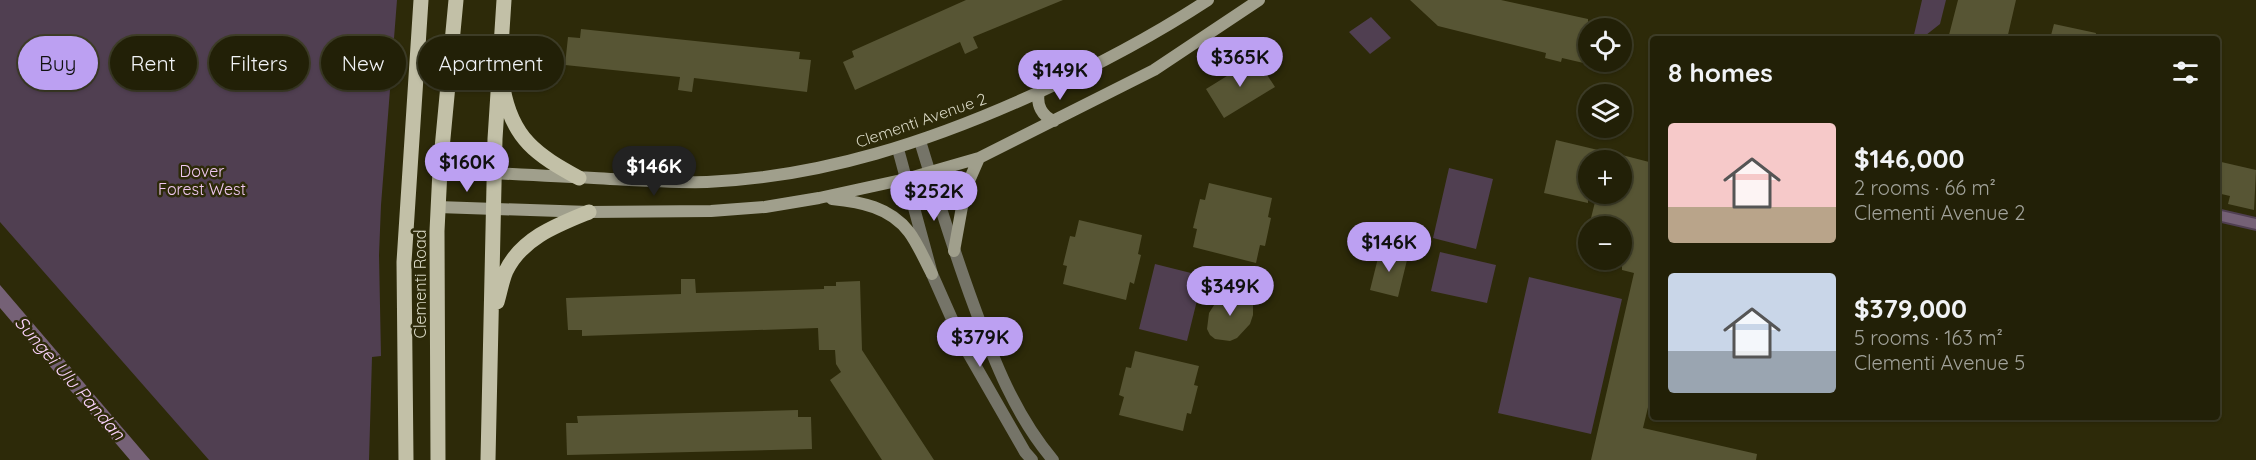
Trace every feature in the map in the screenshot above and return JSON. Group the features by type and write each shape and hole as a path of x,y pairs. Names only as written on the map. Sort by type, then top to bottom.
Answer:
{"main road":[{"name":"Clementi Road","path":"406,460 405,262 420,0"},
{"name":"Clementi Road","path":"438,460 438,207 456,0"},
{"path":"501,36 504,0"},
{"name":"Clementi Avenue 2","path":"440,170 669,182 709,182 813,170 898,149 989,115 1137,44 1208,0"},
{"path":"438,207 589,212 711,211 765,207 906,179 979,158 1159,68 1259,0"},
{"path":"488,460 498,90"},
{"path":"503,90 515,124 526,143 545,159 579,178"},
{"path":"1039,92 1037,99 1041,109 1048,118 1054,121"},
{"path":"954,251 965,190 979,158"},
{"path":"819,198 858,201 881,208 908,231 932,274"},
{"path":"491,326 506,272 521,249 528,241 589,212"}],"street":[{"path":"920,141 954,251 997,369 1036,440 1053,460"},
{"path":"898,149 932,274 963,344 1025,452 1032,460"}],"green space":[{"name":"Dover Forest West","path":"0,0 397,0 394,36 321,36 321,90 390,90 379,255 381,356 372,357 369,460 209,460 0,222"},
{"path":"1922,0 1946,0 1940,24 1925,36 1914,36"},
{"path":"1371,17 1391,38 1370,54 1349,32"},
{"path":"1449,168 1493,179 1476,249 1433,238"},
{"path":"2220,209 2256,217 2256,231 2220,223"},
{"path":"1440,252 1496,265 1487,303 1431,291"},
{"path":"1155,264 1203,276 1187,341 1139,329"},
{"path":"1529,277 1622,299 1591,434 1498,413"}],"water":[{"path":"2220,211 2256,219 2256,229 2220,221"},
{"name":"Sungei Ulu Pandan","path":"0,285 150,460 130,460 0,308"}],"building":[{"path":"966,0 1063,0 973,37 978,48 965,54 960,42 855,90 843,62 854,57 852,51"},
{"path":"1410,0 1501,0 1583,18 1578,18 1578,62 1562,58 1561,62 1545,58 1546,53 1438,26"},
{"path":"1958,0 2016,0 2008,36 1949,35"},
{"path":"2054,24 2096,33 2096,36 2051,36"},
{"path":"581,29 800,52 799,59 811,60 807,92 694,78 692,92 678,90 680,77 565,65 568,37 580,38"},
{"path":"1256,58 1275,87 1224,118 1206,89"},
{"path":"1556,140 1598,150 1578,150 1578,201 1544,193"},
{"path":"1632,158 1650,162 1650,399 1643,428 1757,454 1756,460 1591,460 1634,273 1622,270 1632,270 1632,216 1592,216 1594,204 1632,204"},
{"path":"2220,162 2256,170 2254,210 2228,204 2230,196 2220,194"},
{"path":"1209,183 1272,198 1268,217 1271,218 1265,246 1260,245 1256,263 1193,247 1197,229 1193,228 1200,199 1205,200"},
{"path":"1079,220 1142,235 1138,254 1141,255 1134,284 1130,282 1126,300 1063,284 1067,266 1063,265 1070,236 1075,237"},
{"path":"1380,250 1408,256 1398,297 1370,290"},
{"path":"681,279 695,279 696,293 824,289 824,286 836,286 836,282 860,281 862,350 934,460 882,460 830,380 841,372 836,364 835,350 819,350 818,328 582,336 582,330 568,330 566,298 681,294"},
{"path":"1233,292 1241,292 1253,301 1253,315 1250,324 1237,338 1230,341 1215,339 1207,329 1209,313 1216,302"},
{"path":"1135,351 1199,366 1194,385 1198,386 1191,414 1187,413 1183,431 1119,415 1124,397 1119,395 1126,367 1131,368"},
{"path":"798,410 798,417 811,417 812,449 567,455 566,423 578,423 577,416"}]}
